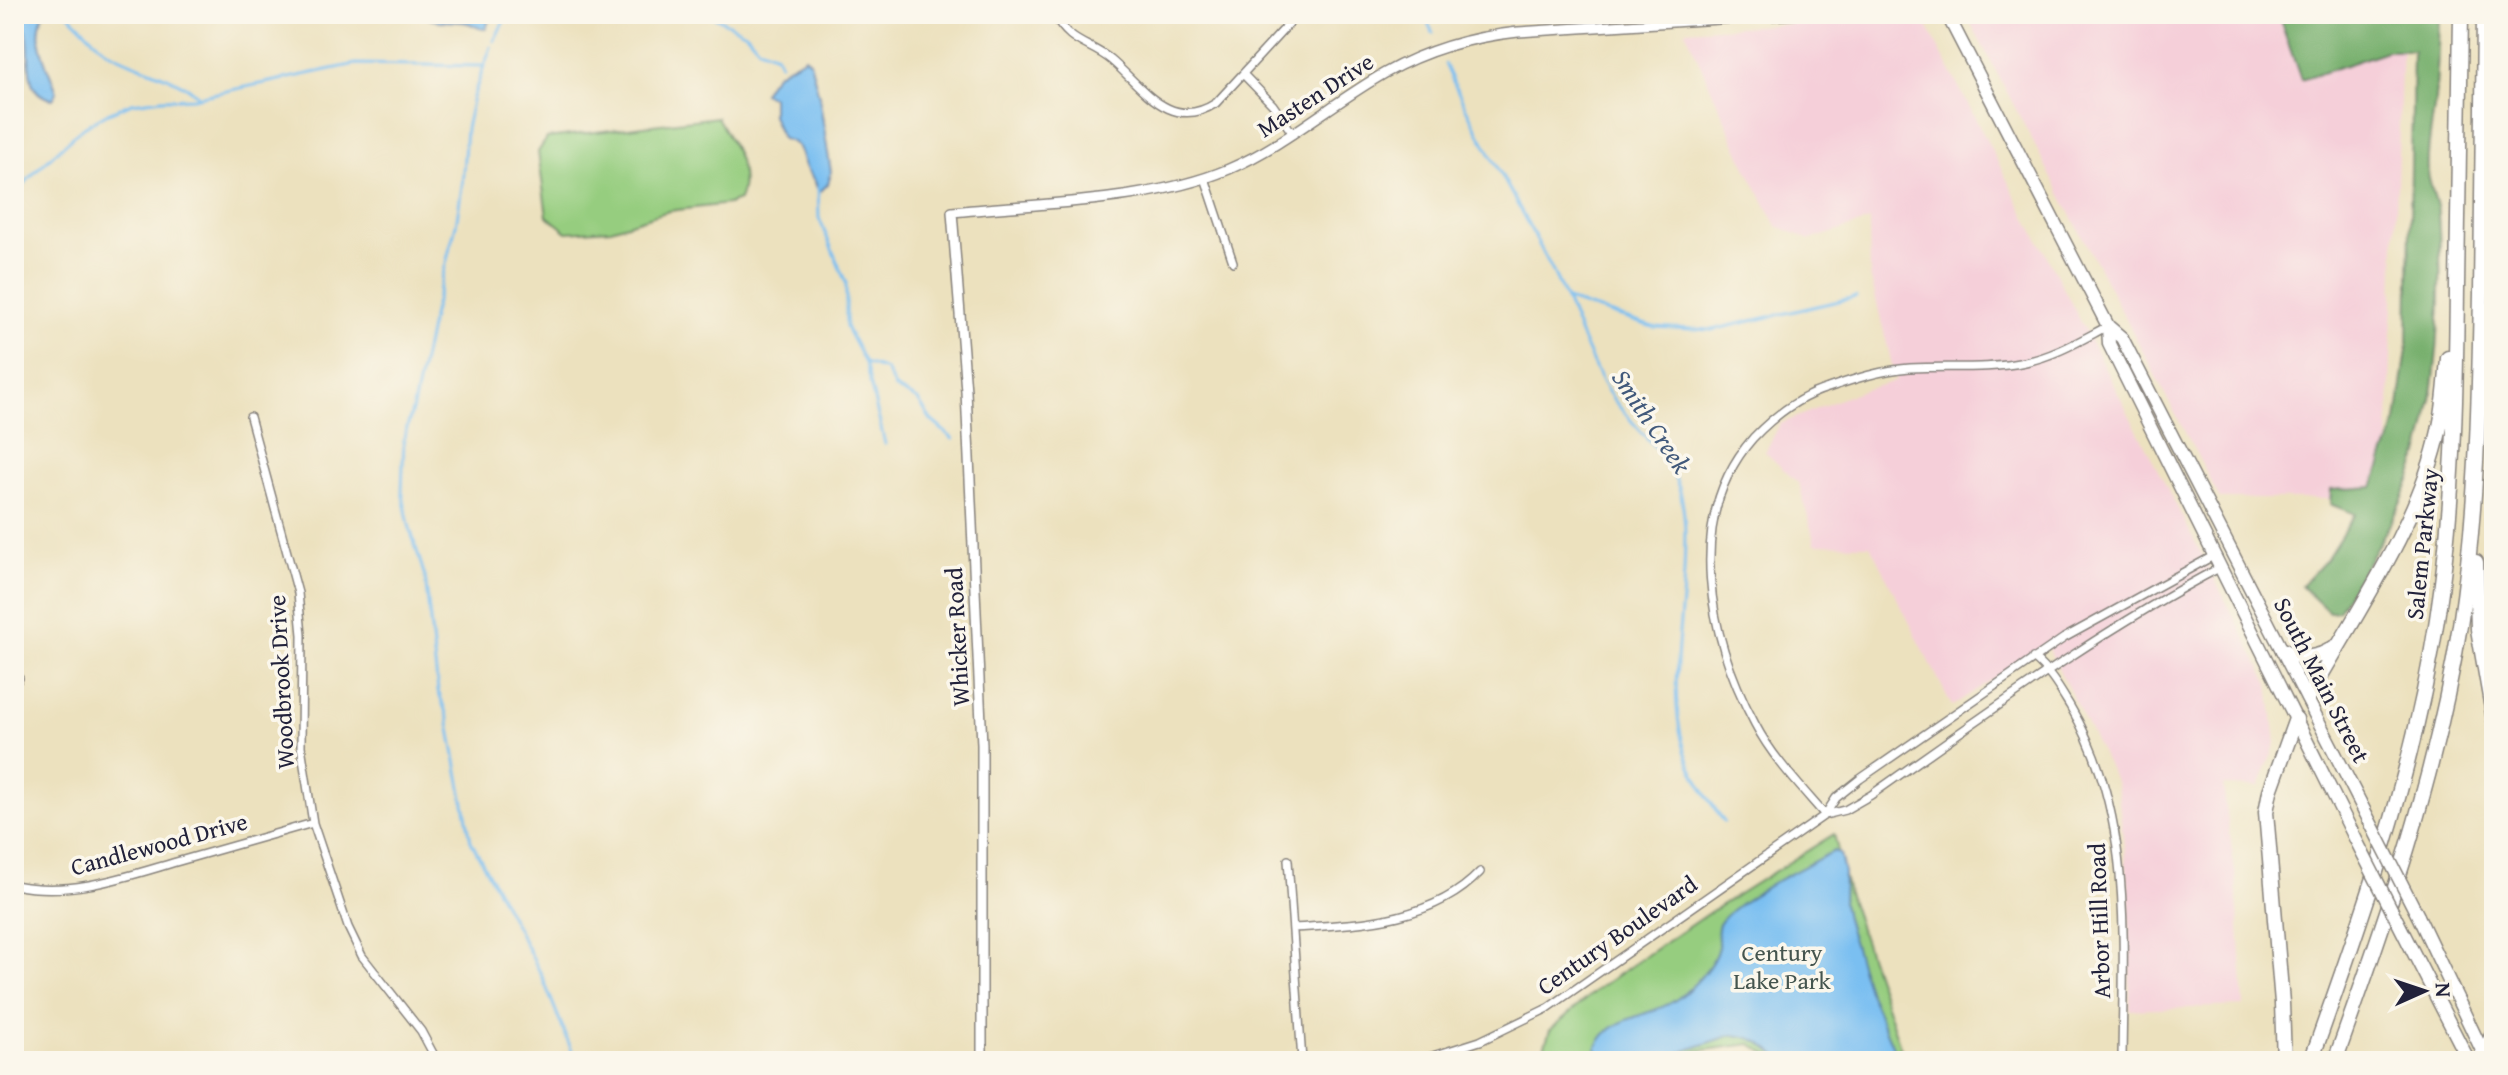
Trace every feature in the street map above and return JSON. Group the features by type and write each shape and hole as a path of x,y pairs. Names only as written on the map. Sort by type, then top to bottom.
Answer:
{"highway":[{"name":"Salem Parkway","path":"2311,1061 2379,868 2406,771 2428,671 2444,569 2453,467 2461,14"},
{"name":"Salem Parkway","path":"2335,1061 2401,875 2441,726 2467,572 2476,468 2484,14"},
{"path":"2308,698 2408,516 2435,447 2444,402 2458,242"},
{"path":"2476,468 2477,609 2481,652 2494,720"},
{"path":"2283,650 2293,656 2314,658 2338,644"},
{"path":"2284,1061 2266,812 2270,791 2296,719"},
{"path":"2479,1059 2494,1032"}],"main road":[{"name":"South Main Street","path":"1947,14 2108,326 2122,338 2308,698 2418,916 2479,1059"},
{"name":"South Main Street","path":"2108,326 2109,344 2356,840 2409,944 2479,1059"},
{"path":"2296,719 2308,698"}],"street":[{"path":"1054,14 1075,41 1104,55 1139,88 1167,108 1187,113 1207,109 1243,74 1296,16 1294,14"},
{"name":"Masten Drive","path":"952,212 1137,193 1205,178 1243,163 1395,68 1438,49 1478,38 1518,32 1797,14"},
{"path":"1243,74 1273,105 1293,134"},
{"path":"1205,178 1233,262"},
{"name":"Whicker Road","path":"952,212 966,391 982,745 982,1061"},
{"path":"1825,815 1760,734 1748,711 1718,631 1712,592 1712,531 1730,471 1749,443 1774,418 1823,389 1897,369 2026,362 2066,348 2108,326"},
{"name":"Woodbrook Drive","path":"250,417 298,593 302,635 301,746 313,823 348,927 362,956 421,1031 437,1061"},
{"name":"Century Boulevard","path":"1825,815 1836,798 2033,658 2149,589 2218,561"},
{"name":"Century Boulevard","path":"1417,1061 1480,1041 1548,1008 1825,815 1845,810 2218,561"},
{"path":"2149,589 2156,604"},
{"name":"Arbor Hill Road","path":"2033,658 2049,671 2078,719 2096,759 2115,822 2120,870 2122,1061"},
{"path":"1896,754 1905,771"},
{"name":"Candlewood Drive","path":"14,885 32,889 68,889 104,883 313,823"},
{"path":"1288,860 1302,1061"},
{"path":"1293,928 1359,924 1402,916 1461,889 1480,872"},
{"path":"141,1061 155,1057 166,1061"}],"shaded area":[{"path":"1787,14 1921,14 2269,684 2276,743 2259,787 2223,786 2236,878 2244,1006 2130,1010 2129,890 2117,784 2046,644 1952,706 1870,545 1815,544 1799,484 1765,452 1780,424 1857,392 1896,381 1870,275 1869,221 1810,240 1777,226 1747,169 1685,30 1791,24"},
{"path":"1966,14 2403,14 2386,499 2220,499"}],"green space":[{"path":"2278,14 2439,14 2436,88 2428,163 2438,213 2440,277 2437,347 2428,417 2411,478 2396,513 2338,611 2329,612 2301,586 2327,558 2355,514 2330,504 2331,490 2373,487 2397,421 2408,342 2413,51 2387,51 2301,80"},
{"path":"717,117 741,167 743,178 739,200 669,211 611,229 567,232 547,216 538,152 547,138"},
{"name":"Century Lake Park","path":"1834,834 1848,893 1905,1061 1779,1061 1751,1044 1697,1051 1681,1061 1546,1061 1542,1054 1550,1030 1597,989 1710,912"}],"water":[{"path":"14,14 44,14 40,24 40,44 57,92 53,99 42,96 32,81 26,30"},
{"path":"422,14 491,14 486,29 483,29 468,23 432,19"},
{"path":"805,57 810,61 819,96 831,172 828,184 821,191 807,170 798,147 782,139 772,115 772,97 763,93 777,74"},
{"name":"Century Lake Park","path":"1834,851 1840,854 1846,918 1868,990 1899,1061 1784,1061 1755,1040 1732,1035 1655,1061 1602,1061 1596,1049 1610,1029 1667,1005 1702,976 1716,954 1717,931 1728,914 1772,884"}],"waterway":[{"path":"68,14 109,52 178,83 199,96"},
{"path":"493,14 506,17 518,14"},
{"path":"709,14 746,33 759,48 776,55 780,63"},
{"name":"Smith Creek","path":"1423,14 1433,33"},
{"path":"494,41 506,17"},
{"path":"491,47 473,97 466,128 456,225 404,438 402,491 425,577 438,691 448,718 471,841 541,974 576,1061"},
{"path":"14,195 82,128 132,103 193,98 356,64 484,66"},
{"name":"Smith Creek","path":"1445,64 1554,274 1599,376 1616,402 1656,448 1679,488 1685,540 1676,690 1681,737 1704,792 1724,822"},
{"path":"818,187 819,218 846,283 846,327 865,363 886,370 895,388 918,400 931,420 953,439"},
{"path":"1567,300 1653,327 1712,330 1856,297"},
{"path":"865,363 885,444"}]}
